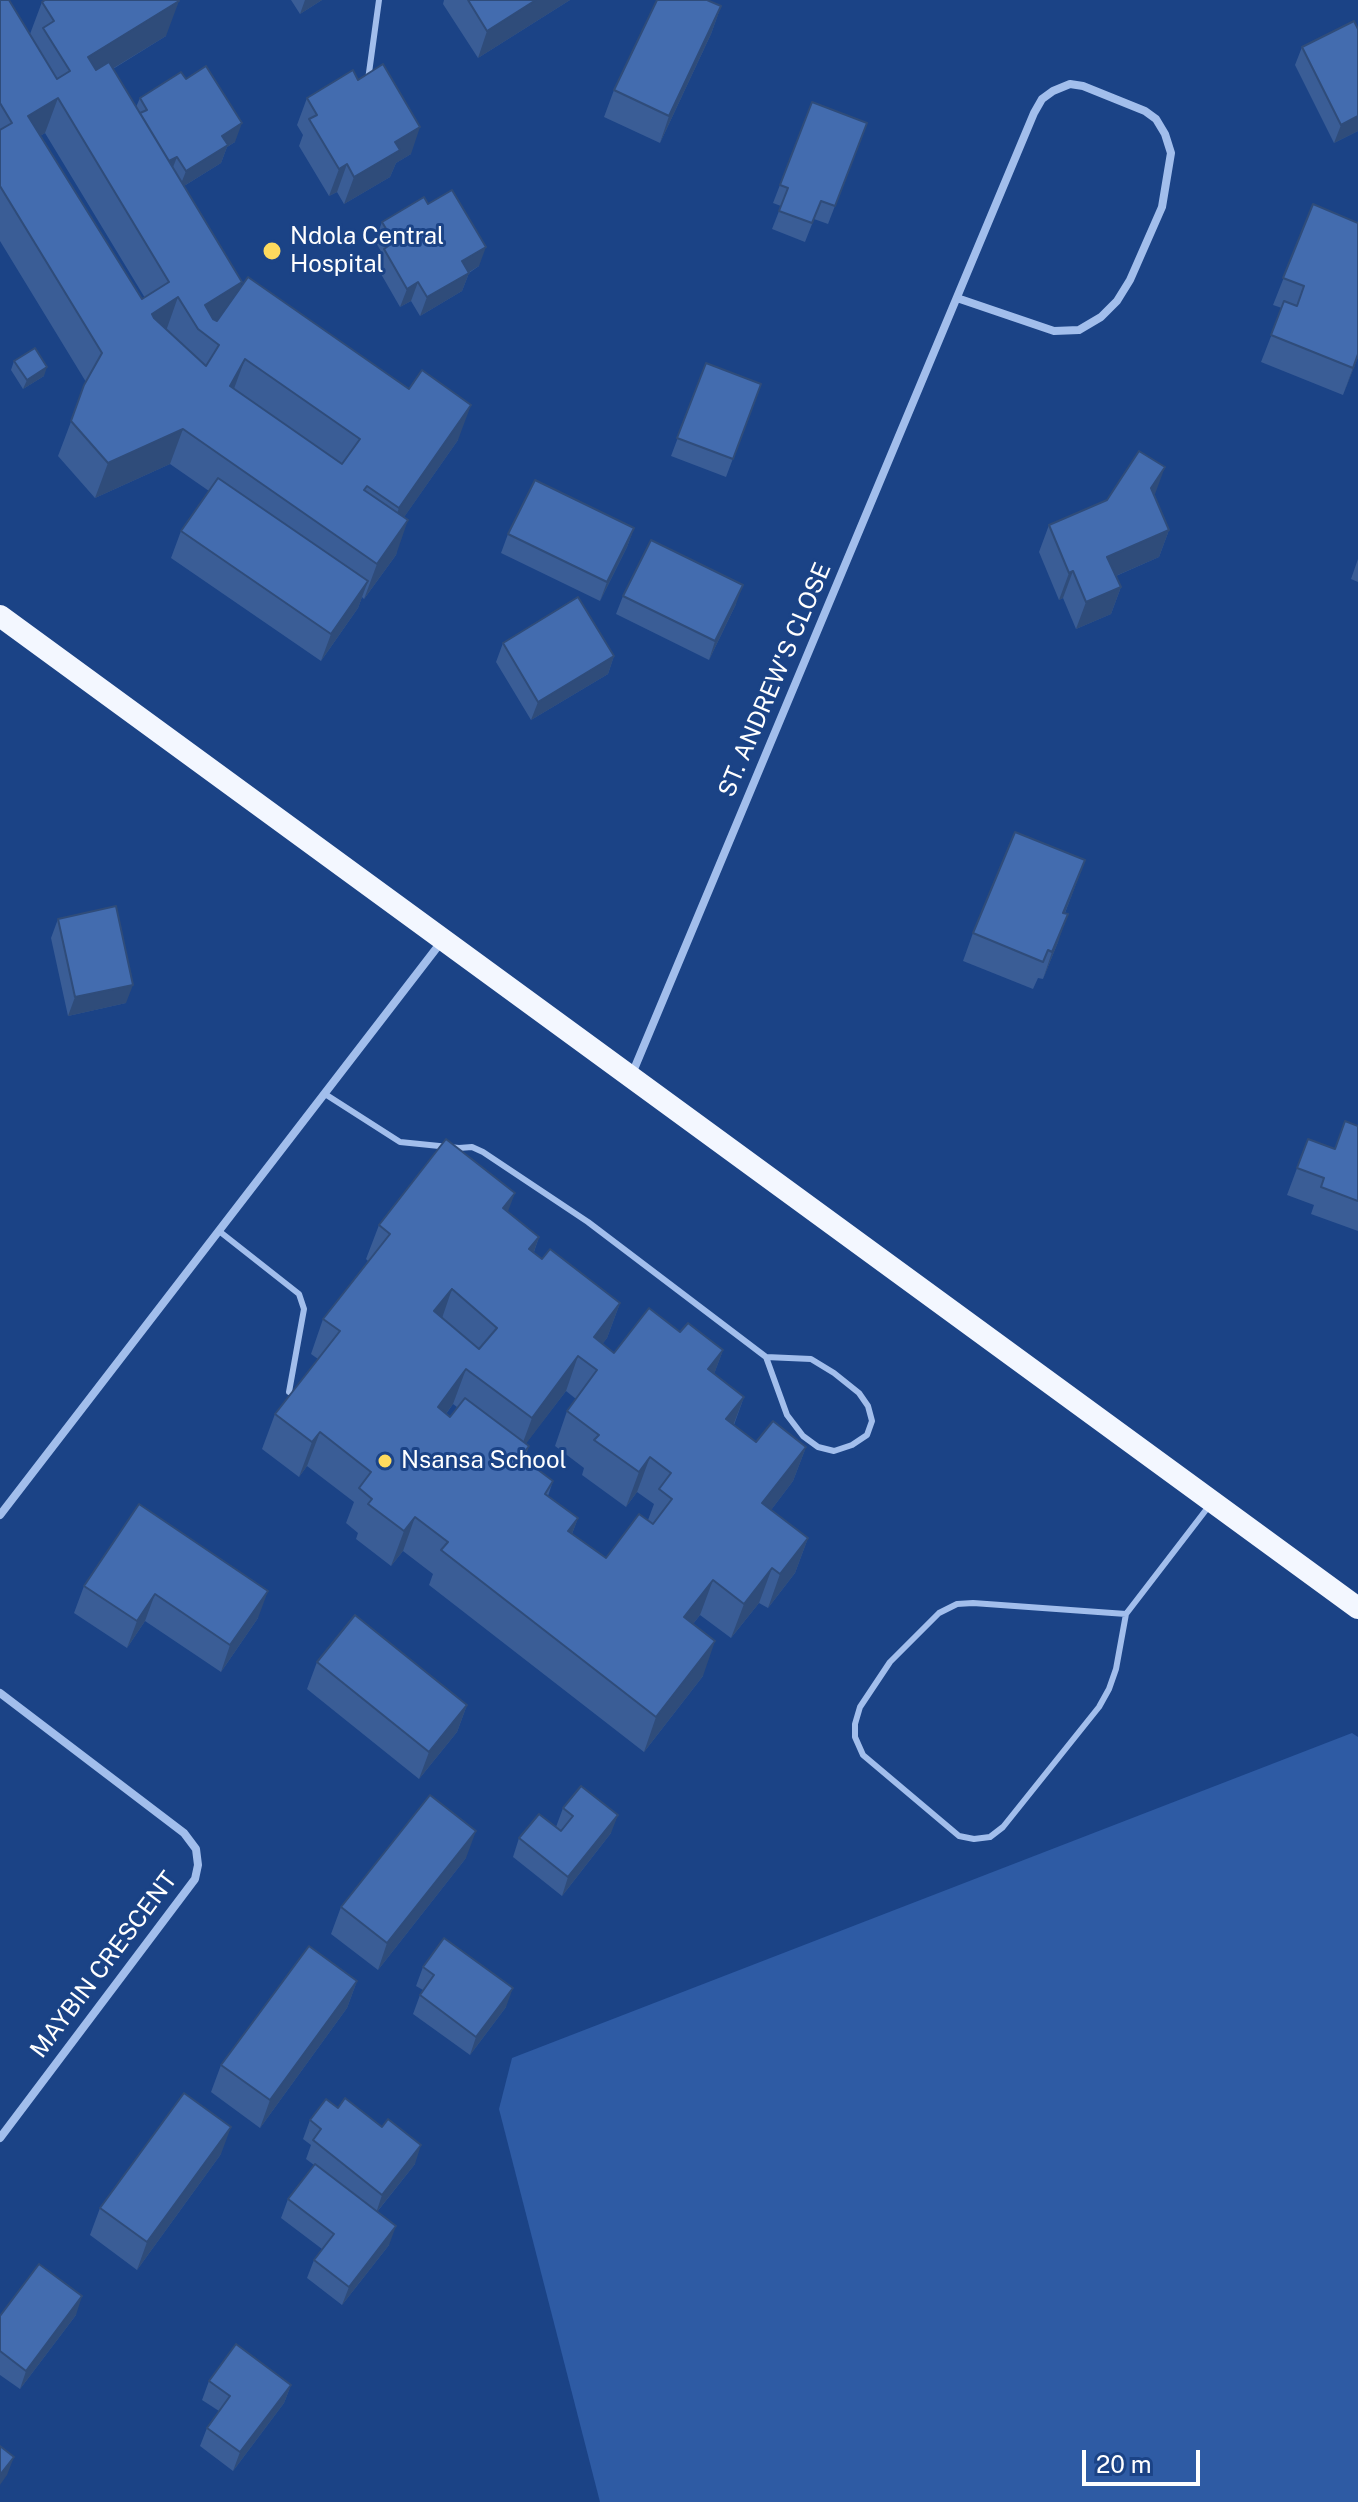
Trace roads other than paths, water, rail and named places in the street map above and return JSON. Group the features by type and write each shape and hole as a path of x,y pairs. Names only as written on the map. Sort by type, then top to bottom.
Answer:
{"highway":[{"path":"0,616 1358,1608"}],"street":[{"name":"ST. ANDREW'S CLOSE","path":"630,1077 1034,113 1042,99 1070,84 1083,86 1145,111 1156,119 1171,153 1162,207 1130,280 1117,301 1101,317 1079,330 1054,331 957,298"},
{"path":"0,1515 443,940"},
{"name":"MAYBIN CRESCENT","path":"0,1693 184,1833 196,1849 198,1865 195,1879 0,2138"}],"lane":[{"path":"367,86 379,0"},
{"path":"325,1094 400,1142 472,1147 483,1152 588,1222 766,1357 787,1415 803,1436 818,1447 834,1451 852,1445 867,1435 872,1421 868,1406 859,1393 834,1373 811,1359 766,1357"},
{"path":"219,1231 299,1294 304,1309 289,1392"},
{"path":"1126,1614 973,1603 957,1604 939,1613 890,1662 860,1707 855,1737 863,1755 959,1836 974,1839 990,1837 1003,1827 1099,1707 1116,1669 1126,1614 1212,1502"}],"place":[{"name":"Ndola Central Hospital","path":"272,251"},
{"name":"Nsansa School","path":"385,1461"}]}
